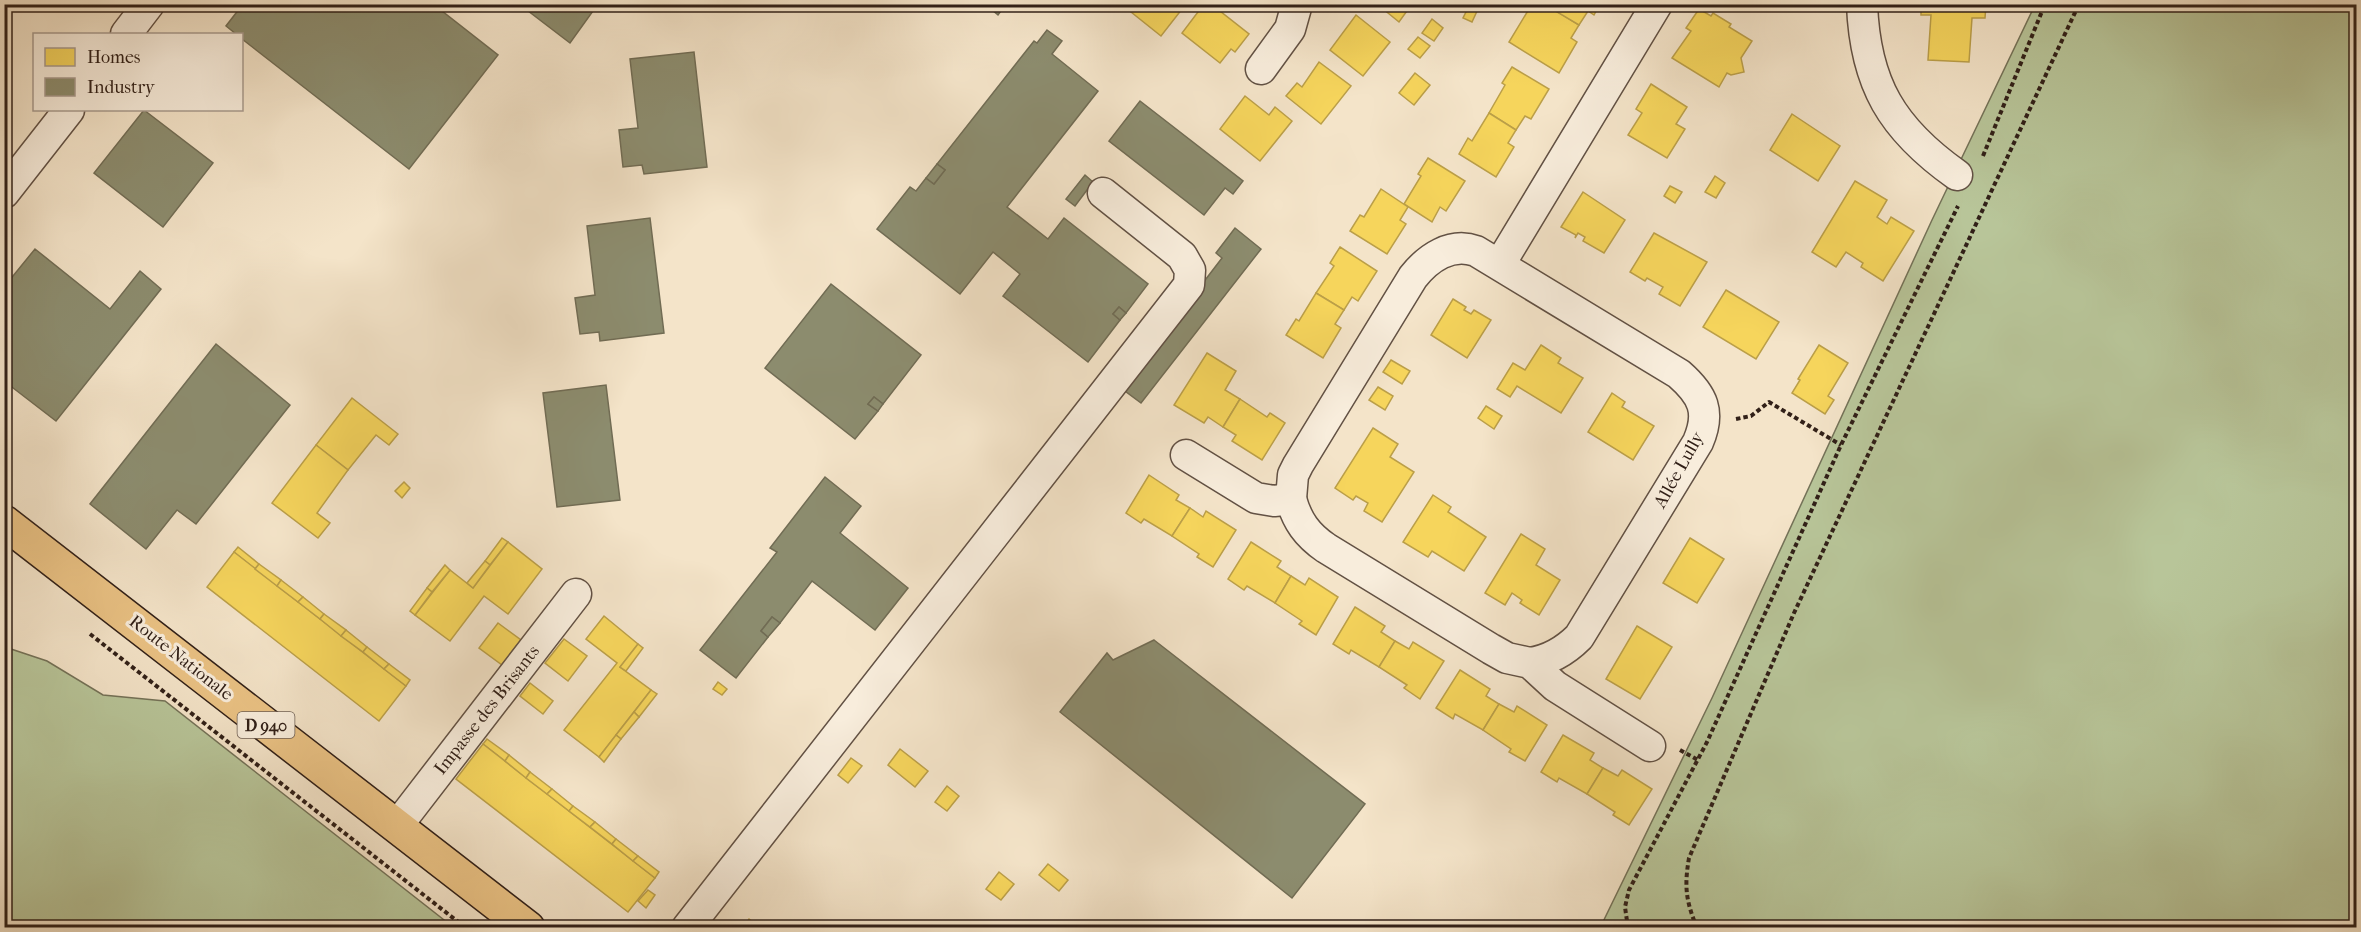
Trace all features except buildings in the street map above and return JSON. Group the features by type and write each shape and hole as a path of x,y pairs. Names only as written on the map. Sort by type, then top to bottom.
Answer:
{"main road":[{"name":"Route Nationale","path":"4,522 528,927"}],"street":[{"path":"127,33 149,4"},
{"path":"1261,69 1290,29 1296,4"},
{"path":"1500,264 1658,4"},
{"path":"1862,4 1868,57 1890,109 1912,139 1925,152 1966,180"},
{"path":"4,193 68,111"},
{"path":"687,927 1189,285 1190,270 1182,256 1103,193"},
{"name":"Allée Lully","path":"1291,499 1291,488 1298,465 1421,267 1438,255 1460,248 1476,251 1679,375 1699,395 1705,418 1698,442 1579,637 1560,653 1530,663"},
{"path":"1186,455 1256,498 1274,501 1291,499 1298,521 1315,540 1326,548 1491,649 1507,658 1530,663 1555,686 1650,746"},
{"name":"Impasse des Brisants","path":"397,826 576,594"}],"path":[{"path":"1628,927 1625,907 1629,890 1707,742 1841,445 1966,180 2045,4"},
{"path":"1697,927 1687,904 1685,881 1689,858 1794,613 2079,4"},
{"path":"1705,418 1740,420 1761,410 1769,402 1841,445"},
{"path":"89,633 466,927"}],"green space":[{"path":"2035,5 2356,5 2356,927 1600,928 1712,698 1932,220"},
{"path":"5,647 47,661 103,695 165,701 453,927 5,927"}]}
